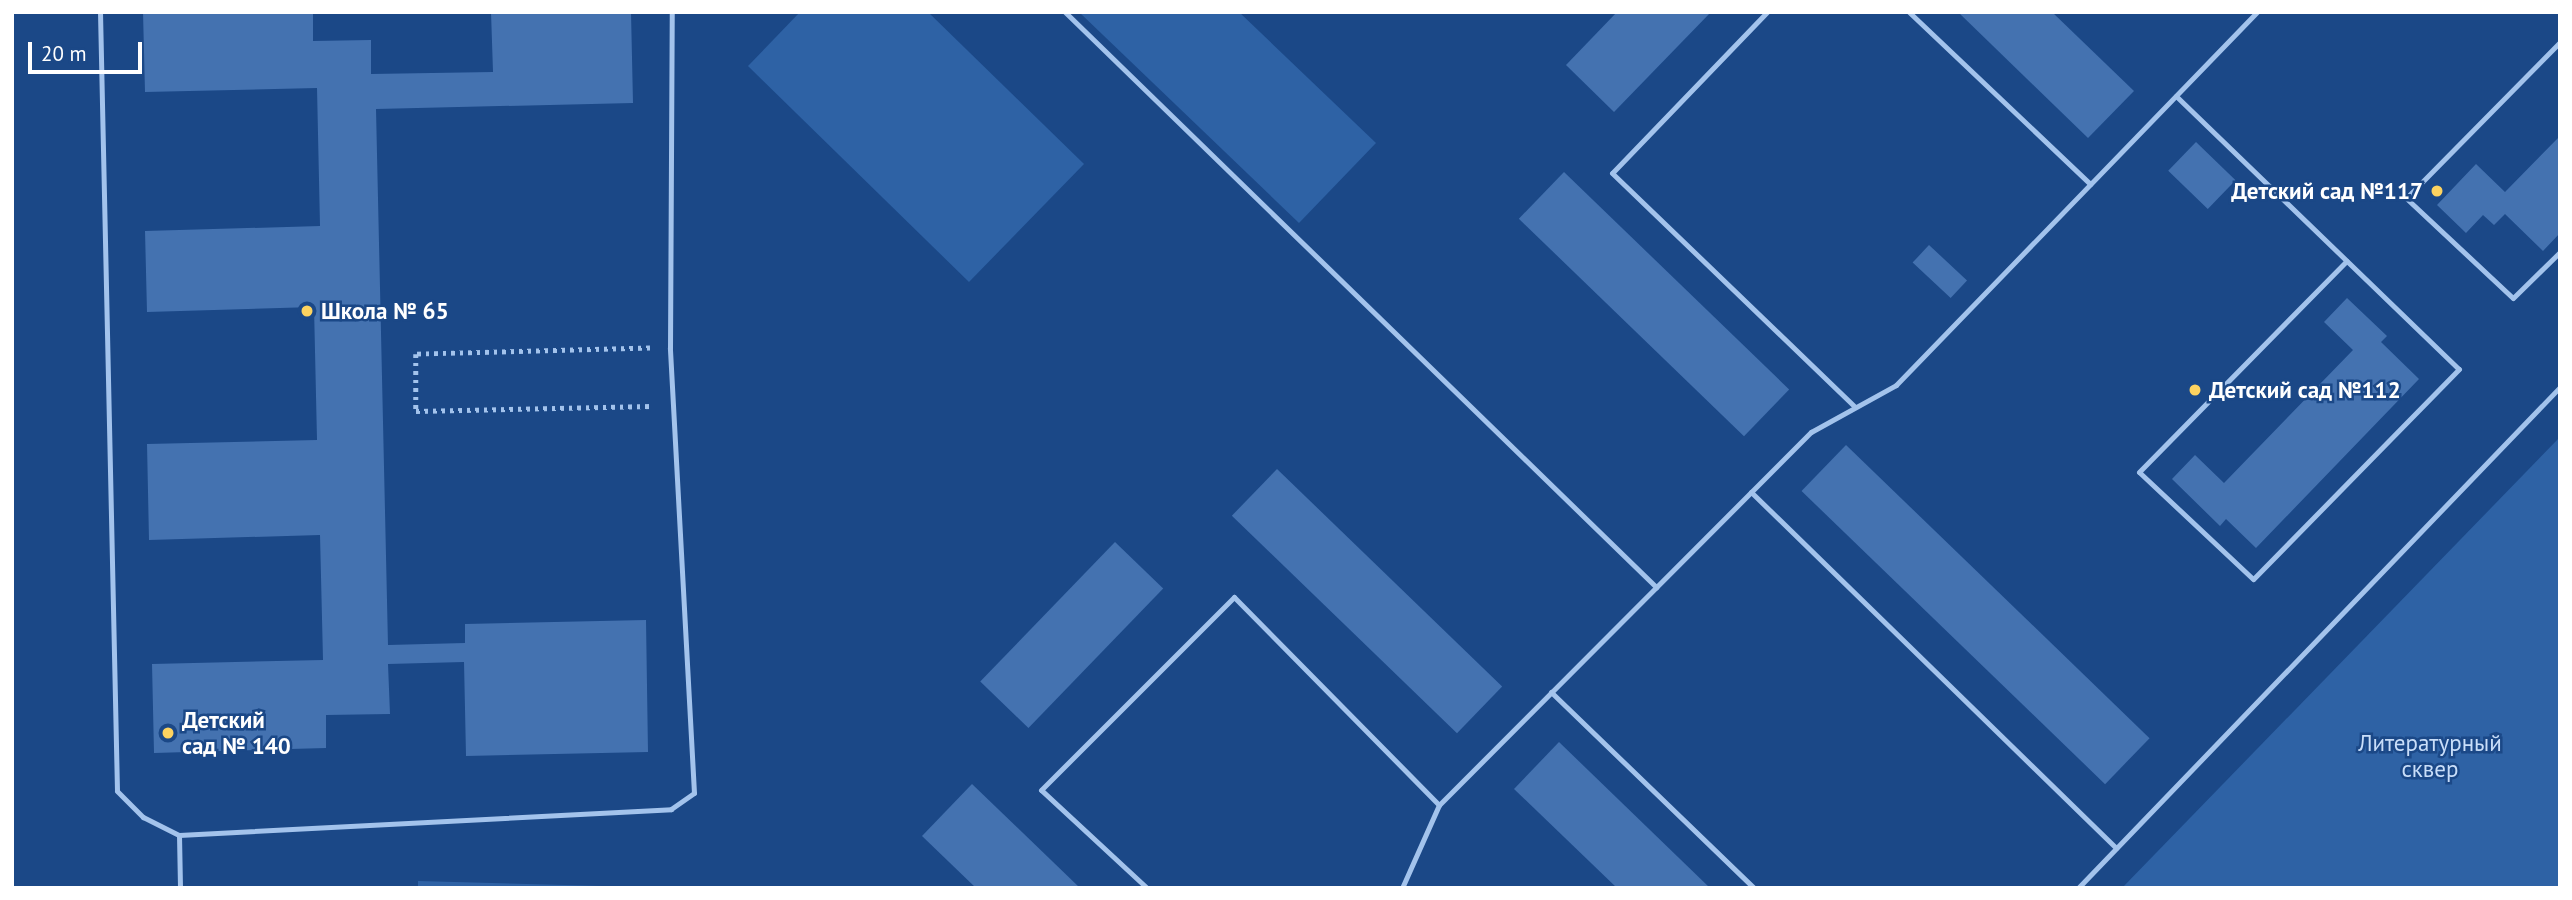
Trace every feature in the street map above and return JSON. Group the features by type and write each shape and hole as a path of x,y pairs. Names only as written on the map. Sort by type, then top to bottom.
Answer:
{"lane":[{"path":"100,12 117,791 144,817 179,835 671,809 694,793 670,348 672,12"},
{"path":"1065,12 1656,587"},
{"path":"1767,12 1612,173 1855,407"},
{"path":"1909,12 2090,184"},
{"path":"1402,888 1439,805 1811,432 1896,385 2257,12"},
{"path":"2560,41 2406,198 2513,298 2560,252"},
{"path":"2176,96 2459,369 2253,579 2139,472 2346,261"},
{"path":"2078,888 2560,387"},
{"path":"1751,492 2116,848"},
{"path":"1147,888 1041,790 1234,597 1439,805"},
{"path":"1551,692 1754,888"},
{"path":"179,835 180,888"}],"path":[{"path":"670,348 416,354 416,411 674,405"}],"green space":[{"path":"800,12 928,12 1084,164 969,282 748,66"},
{"path":"1079,12 1239,12 1376,143 1299,223"},
{"name":"Литературный сквер","path":"2560,437 2560,888 2122,888"},
{"path":"418,881 603,886 418,888"}],"building":[{"path":"143,12 313,12 313,41 371,40 371,74 493,72 491,12 631,12 633,103 376,109 388,645 465,643 465,624 646,620 648,752 466,756 464,662 388,664 390,714 326,715 326,748 154,753 152,664 323,660 320,535 149,540 147,444 317,440 314,307 147,312 145,231 320,226 317,88 145,92"},
{"path":"1617,12 1711,12 1614,112 1566,65"},
{"path":"1958,12 2052,12 2134,91 2088,138"},
{"path":"2560,136 2560,233 2543,251 2505,214 2494,225 2483,215 2466,233 2437,205 2476,164 2505,192"},
{"path":"2196,142 2236,180 2208,209 2168,171"},
{"path":"1564,172 1789,389 1744,436 1519,219"},
{"path":"1929,245 1967,280 1951,298 1913,263"},
{"path":"2347,298 2387,336 2381,342 2419,379 2256,548 2226,519 2220,526 2172,479 2195,455 2224,483 2353,350 2324,322"},
{"path":"1846,445 2150,738 2105,784 1802,491"},
{"path":"1277,469 1502,686 1457,733 1232,516"},
{"path":"1115,542 1163,589 1028,728 980,682"},
{"path":"1559,742 1710,888 1617,888 1514,789"},
{"path":"972,784 1080,888 976,888 922,836"}],"place":[{"name":"Детский сад №117","path":"2437,191"},
{"name":"Школа № 65","path":"307,311"},
{"name":"Детский сад №112","path":"2195,390"},
{"name":"Детский сад № 140","path":"168,733"}]}
